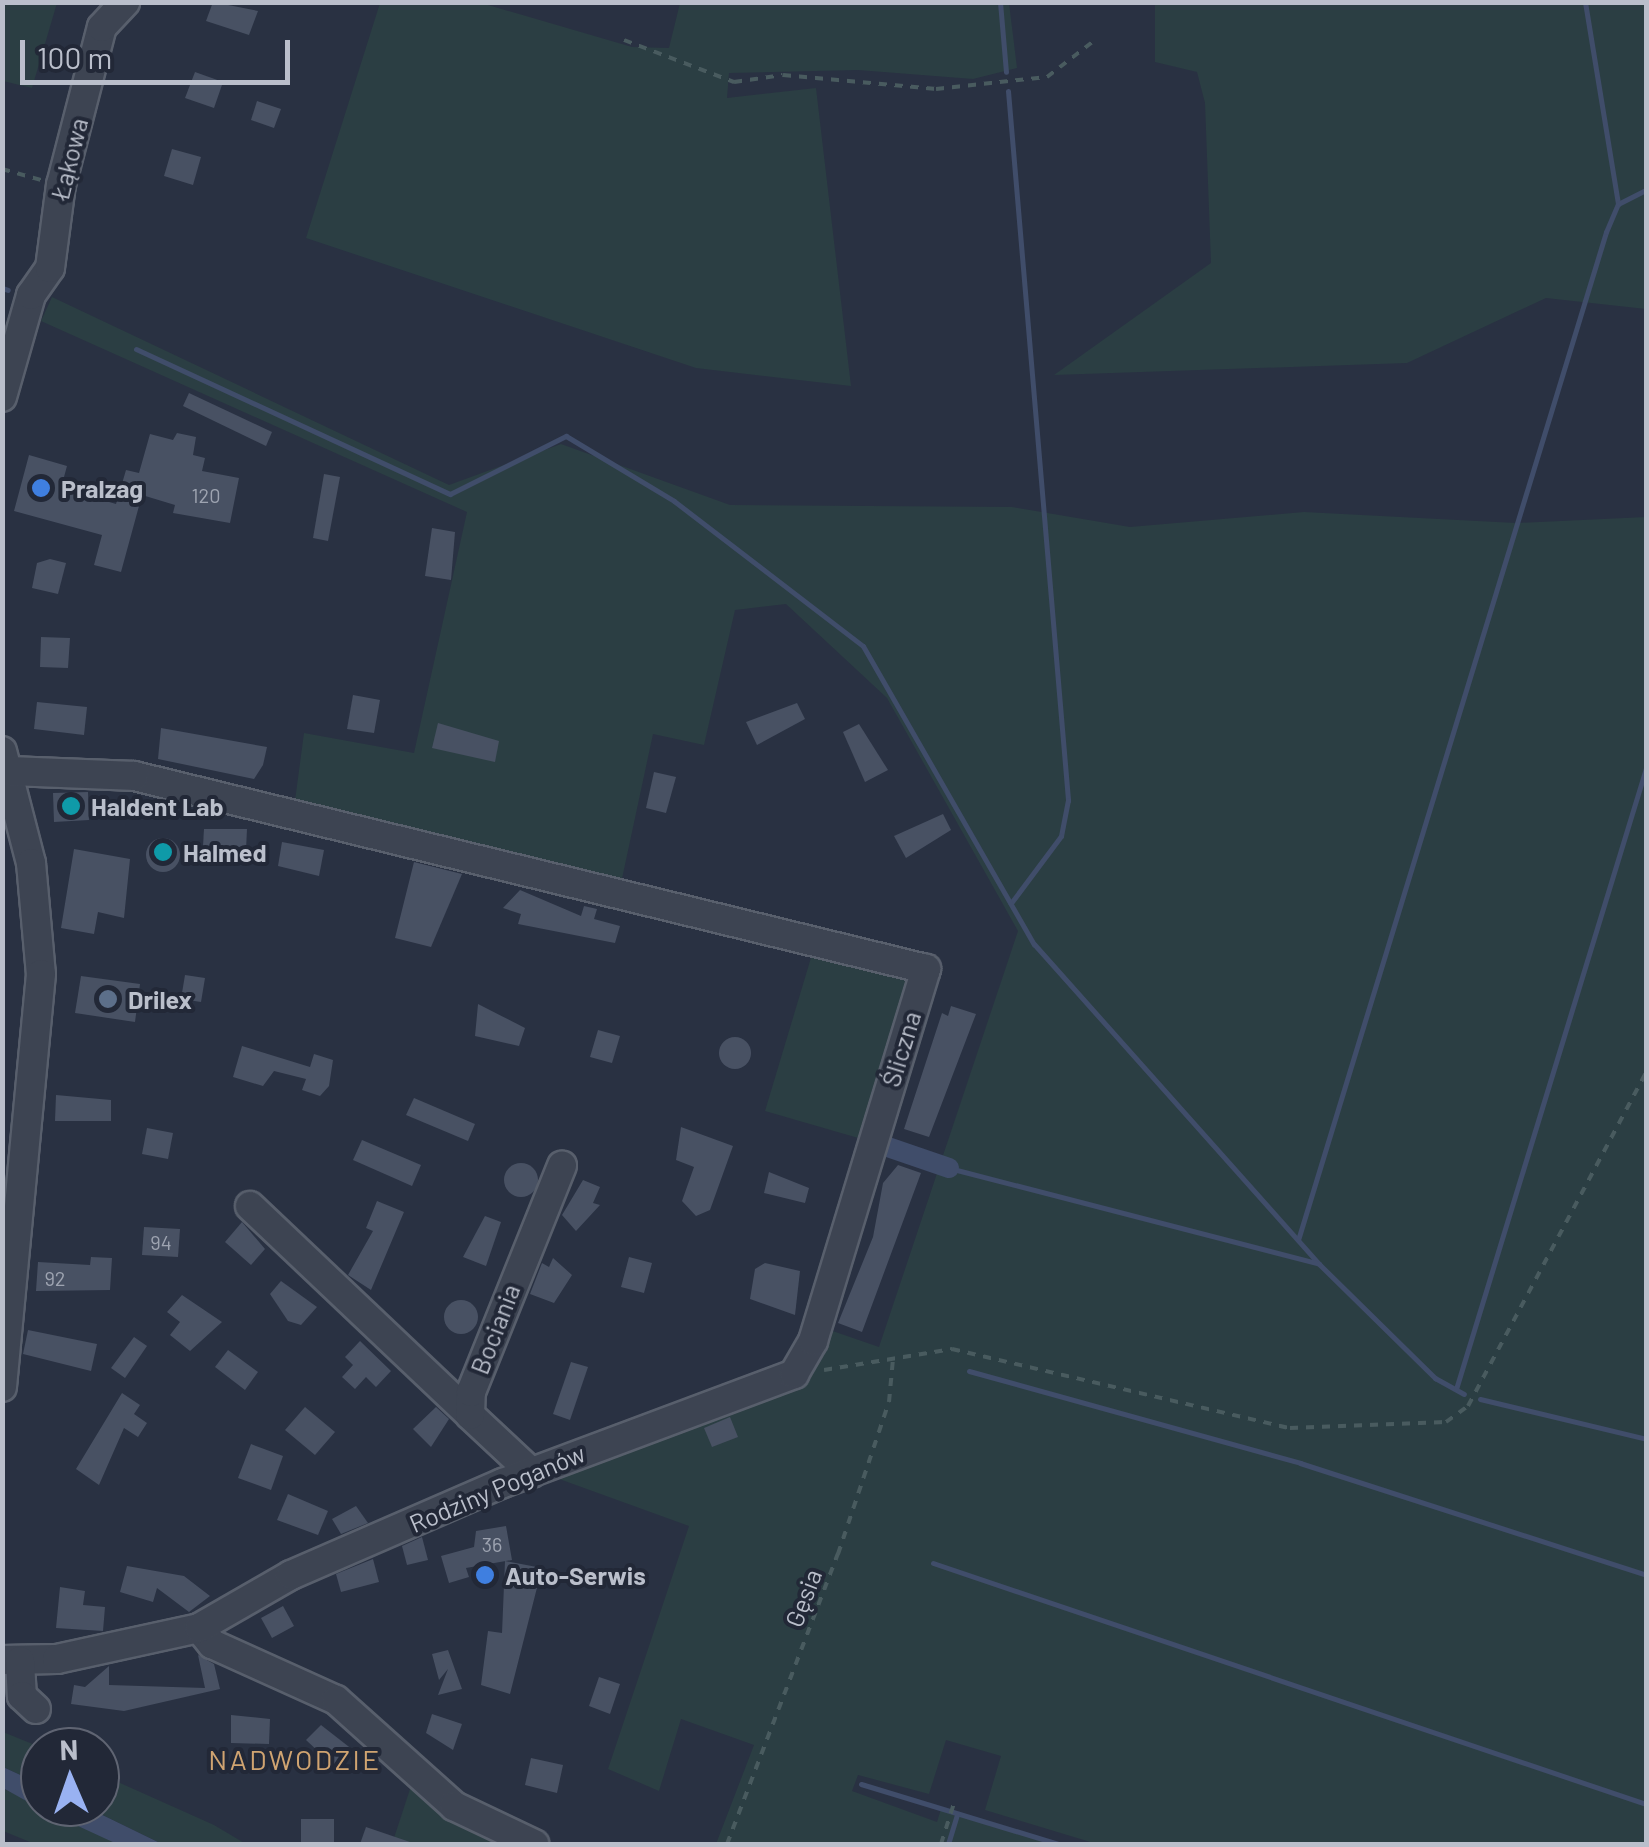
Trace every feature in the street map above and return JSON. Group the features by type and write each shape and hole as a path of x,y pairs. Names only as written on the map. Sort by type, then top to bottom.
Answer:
{"street":[{"name":"Łąkowa","path":"2,398 30,318 36,285 50,268 62,186 102,28 125,2"},
{"path":"2,1387 41,974 6,761"},
{"name":"Śliczna","path":"6,761 134,776 926,968 797,1370"},
{"name":"Bociania","path":"470,1416 471,1392 562,1166"},
{"path":"250,1206 532,1473"},
{"name":"Rodziny Poganów","path":"11,1660 199,1628 291,1575 532,1473 797,1370"},
{"path":"199,1628 212,1644 336,1700 454,1806 534,1844"},
{"path":"11,1660 22,1696 36,1710"}],"path":[{"path":"624,40 734,82 783,74 936,89 1046,77 1094,40"},
{"path":"797,1370 952,1349 1018,1359 1290,1428 1446,1422 1468,1406 1646,1072"},
{"name":"Gęsia","path":"727,1844 838,1554 889,1402 894,1359"},
{"path":"942,1844 954,1804"}],"green space":[{"path":"3,2 57,3 32,88 3,81"},
{"path":"380,3 481,3 632,47 669,48 680,3 1009,3 1017,68 973,79 858,70 729,73 727,98 816,88 851,386 696,368 306,238"},
{"path":"1155,3 1646,3 1646,309 1546,298 1407,363 1054,375 1211,263 1205,103 1197,72 1155,62"},
{"path":"52,297 449,485 561,444 730,505 1012,507 1130,527 1304,512 1516,523 1646,517 1646,1844 1097,1844 985,1810 1001,1756 946,1740 929,1794 858,1775 852,1791 937,1822 941,1809 1054,1844 716,1844 754,1745 681,1719 659,1791 608,1769 689,1526 551,1476 801,1377 821,1327 879,1347 1018,931 887,698 786,604 735,610 704,745 653,734 620,888 294,808 304,733 414,753 467,512 41,321"},
{"path":"813,951 932,982 879,1144 765,1111"},
{"path":"3,1732 20,1739 20,1775 3,1767"},
{"path":"120,1783 214,1825 246,1844 162,1844 120,1824"},
{"path":"412,1783 525,1844 392,1844"},
{"path":"2,1788 20,1797 20,1827 85,1827 117,1844 35,1844 3,1831"}],"water":[{"path":"3,1767 20,1775 20,1797 3,1788"},
{"path":"120,1824 162,1844 117,1844 80,1827 120,1827"}],"building":[{"path":"213,2 258,11 249,35 206,21"},
{"path":"195,72 223,82 214,108 185,98"},
{"path":"257,101 281,109 274,128 251,120"},
{"path":"172,149 201,157 193,185 164,176"},
{"path":"189,393 272,432 266,446 183,406"},
{"path":"177,433 196,437 193,455 205,458 202,471 239,478 230,523 173,513 175,505 142,495 121,572 94,565 102,535 14,511 29,455 67,466 61,488 116,504 126,470 139,473 150,434 173,440"},
{"path":"324,474 340,477 328,541 313,538"},
{"path":"432,528 455,532 451,580 425,576"},
{"path":"50,559 66,563 58,594 32,588 37,563"},
{"path":"41,637 70,638 68,668 40,667"},
{"path":"353,695 380,700 374,733 347,729"},
{"path":"37,702 87,707 84,735 34,729"},
{"path":"797,703 805,719 757,745 746,722"},
{"path":"438,723 499,741 495,762 432,748"},
{"path":"859,724 888,770 865,782 843,732"},
{"path":"161,728 267,747 263,765 254,779 158,759"},
{"path":"654,772 676,777 666,813 646,808"},
{"name":"Haldent Lab","path":"88,792 89,820 54,822 53,793"},
{"path":"943,814 951,830 906,858 894,836"},
{"path":"204,829 247,829 246,850 203,846"},
{"name":"Halmed","path":"163,838 175,843 180,855 175,867 163,872 151,867 146,855 151,843"},
{"path":"282,842 324,850 319,876 278,866"},
{"path":"74,849 130,859 124,918 98,912 94,934 61,928"},
{"path":"414,862 462,874 431,947 395,938"},
{"path":"520,890 581,916 584,906 597,909 594,919 620,926 615,943 518,924 521,914 503,908"},
{"path":"185,975 205,978 201,1002 181,999"},
{"name":"Drilex","path":"81,976 140,984 135,1022 75,1013"},
{"path":"478,1004 525,1028 519,1046 475,1036"},
{"path":"951,1006 976,1014 929,1137 904,1129 942,1013 948,1016"},
{"path":"598,1030 620,1036 612,1063 590,1057"},
{"path":"735,1037 746,1042 751,1053 746,1064 735,1069 724,1064 719,1053 724,1042"},
{"path":"242,1046 310,1067 314,1054 333,1060 329,1086 320,1096 302,1090 306,1079 274,1071 263,1086 233,1077"},
{"path":"56,1095 111,1100 111,1121 55,1121"},
{"path":"414,1098 475,1124 468,1141 406,1115"},
{"path":"681,1127 733,1146 710,1210 696,1216 682,1201 694,1167 676,1160"},
{"path":"147,1128 173,1133 168,1159 142,1154"},
{"path":"362,1140 421,1165 412,1186 353,1160"},
{"path":"521,1163 533,1168 538,1180 533,1192 521,1197 509,1192 504,1180 509,1168"},
{"path":"898,1165 921,1173 862,1332 838,1323 873,1237 883,1183"},
{"path":"769,1172 809,1188 805,1203 764,1193"},
{"path":"583,1180 600,1187 593,1203 600,1205 576,1231 562,1215"},
{"path":"377,1201 404,1212 371,1290 348,1275 373,1231 366,1228"},
{"path":"485,1216 501,1222 486,1266 463,1257"},
{"path":"242,1222 265,1249 251,1265 225,1242"},
{"path":"144,1227 180,1229 178,1257 142,1255"},
{"path":"91,1257 112,1258 110,1290 36,1291 38,1262 90,1265"},
{"path":"629,1257 652,1263 644,1293 621,1287"},
{"path":"553,1258 572,1275 554,1303 530,1294 542,1263 549,1267"},
{"path":"765,1263 800,1271 795,1315 750,1299 755,1269"},
{"path":"281,1281 317,1307 301,1325 288,1321 270,1294"},
{"path":"182,1295 222,1322 190,1351 170,1335 180,1322 167,1312"},
{"path":"461,1300 473,1305 478,1317 473,1329 461,1334 449,1329 444,1317 449,1305"},
{"path":"28,1330 97,1344 91,1371 23,1354"},
{"path":"134,1337 147,1346 125,1378 111,1368"},
{"path":"360,1341 391,1371 376,1387 366,1377 355,1389 342,1377 353,1365 345,1357"},
{"path":"228,1350 258,1372 245,1390 215,1367"},
{"path":"571,1362 588,1367 570,1420 553,1414"},
{"path":"122,1393 140,1405 134,1414 147,1423 138,1437 124,1428 99,1485 76,1469"},
{"path":"305,1407 335,1432 315,1455 285,1430"},
{"path":"436,1407 449,1419 431,1447 413,1429"},
{"path":"730,1417 738,1437 712,1447 704,1428"},
{"path":"251,1444 283,1456 271,1490 238,1478"},
{"path":"288,1494 328,1511 318,1535 277,1520"},
{"path":"356,1506 368,1523 341,1534 332,1519"},
{"path":"506,1526 512,1560 466,1568 469,1577 449,1583 441,1556 474,1547 476,1531"},
{"path":"422,1537 428,1560 407,1565 402,1546"},
{"path":"373,1559 379,1582 341,1592 336,1574"},
{"path":"505,1561 542,1568 510,1694 481,1685 488,1631 502,1633"},
{"path":"127,1566 184,1576 210,1596 189,1612 157,1588 153,1602 120,1592"},
{"path":"60,1587 85,1591 83,1605 105,1607 103,1631 56,1628"},
{"path":"283,1606 294,1626 272,1638 261,1618"},
{"path":"448,1650 462,1689 438,1695 448,1669 439,1680 432,1654"},
{"path":"198,1655 214,1664 220,1689 124,1711 71,1704 74,1685 85,1687 109,1666 109,1685 205,1688"},
{"path":"599,1677 620,1684 610,1714 589,1706"},
{"path":"432,1714 462,1724 453,1750 426,1733"},
{"path":"231,1715 270,1719 269,1744 231,1743"},
{"path":"321,1725 353,1750 336,1768 306,1740"},
{"path":"531,1758 563,1765 557,1793 525,1785"},
{"path":"301,1819 334,1819 334,1844 301,1844"},
{"path":"366,1827 410,1842 360,1844"}],"waterway":[{"path":"1000,2 1006,72"},
{"path":"1585,2 1618,204"},
{"path":"1008,91 1068,800 1061,836 1011,903"},
{"path":"1298,1240 1606,232 1618,204 1646,190"},
{"path":"2,288 8,290"},
{"path":"136,349 450,494 566,436 674,501 863,646 1034,944 1319,1264 1435,1378 1464,1394"},
{"path":"1456,1389 1646,768"},
{"path":"879,1144 949,1168"},
{"path":"949,1168 1319,1264"},
{"path":"969,1371 1300,1463 1646,1575"},
{"path":"1480,1399 1646,1439"},
{"path":"933,1563 1646,1804"},
{"path":"861,1784 1058,1844"},
{"path":"948,1844 957,1814"}],"place":[{"name":"Pralzag","path":"41,488"},
{"name":"Haldent Lab","path":"71,806"},
{"name":"Halmed","path":"163,852"},
{"name":"Drilex","path":"108,999"},
{"name":"Auto-Serwis","path":"485,1575"}],"district":[{"name":"NADWODZIE","path":"295,1759"}]}
